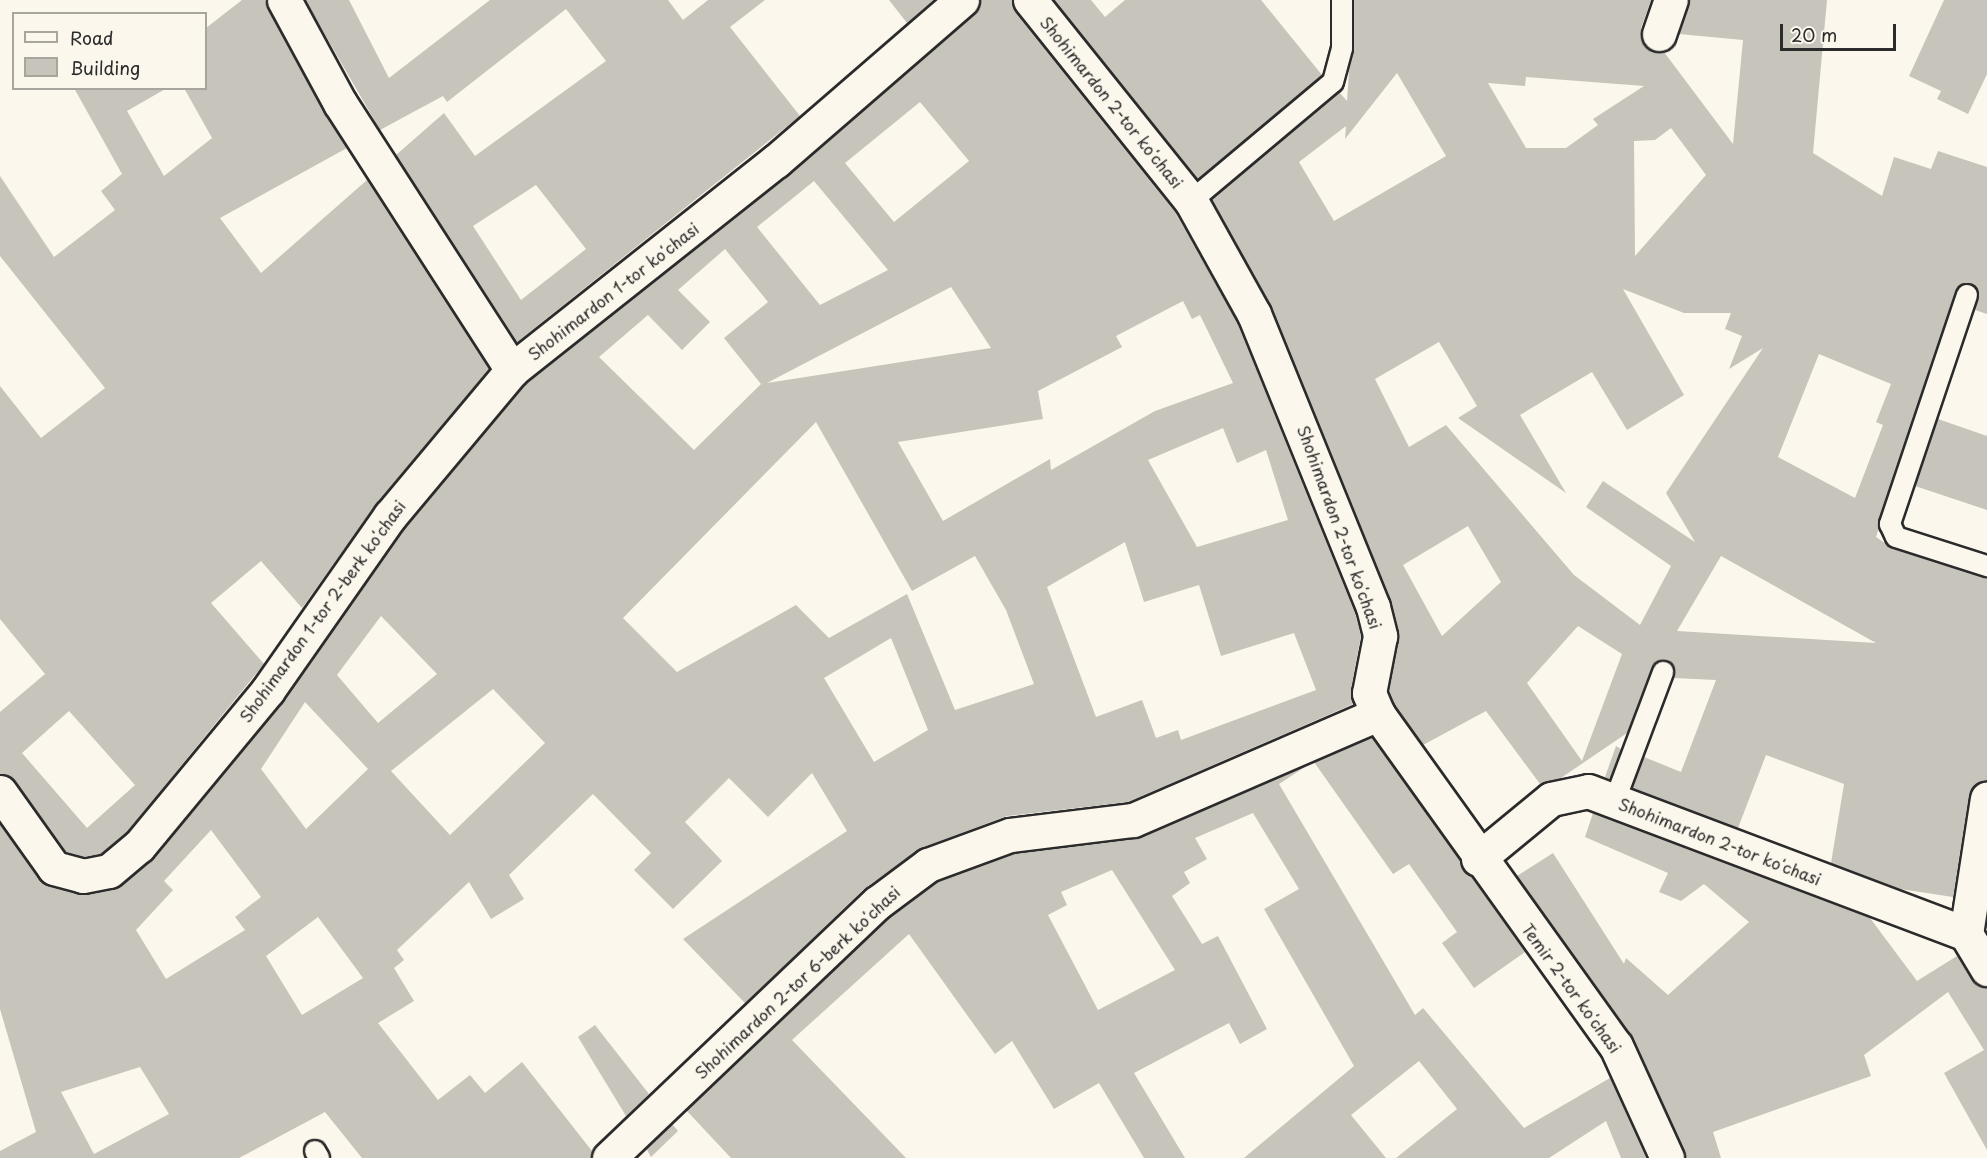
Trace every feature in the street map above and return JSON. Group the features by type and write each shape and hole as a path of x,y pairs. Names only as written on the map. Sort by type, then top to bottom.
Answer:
{"street":[{"name":"Shohimardon 1-tor koʻchasi","path":"285,0 340,103 512,370 776,161 962,0"},
{"name":"Shohimardon 2-tor koʻchasi","path":"1030,0 1191,201 1254,314 1373,607 1380,636 1369,693 1378,714 1478,859 1551,799 1569,792 1587,790 1966,934"},
{"path":"1659,34 1671,0"},
{"name":"Shohimardon 1-tor 2-berk koʻchasi","path":"0,792 54,868 83,876 110,871 139,846 268,690 390,516 512,370"},
{"name":"Shohimardon 2-tor 6-berk koʻchasi","path":"609,1158 877,903 928,865 1010,835 1133,819 1378,714"},
{"path":"1987,799 1966,934 1987,969"},
{"name":"Temir 2-tor koʻchasi","path":"1478,859 1616,1046 1667,1158"}],"lane":[{"path":"1191,201 1333,82 1342,48 1342,0"},
{"path":"1967,295 1890,524 1896,537 1987,566"},
{"path":"1615,800 1663,672"}],"building":[{"path":"242,0 265,0 347,148 220,218 261,273 367,180 489,369 376,504 302,608 261,561 211,603 264,664 126,833 101,854 84,857 65,852 15,781 0,774 0,712 45,674 0,619 0,386 41,438 105,388 0,256 0,176 54,257 115,210 101,191 122,174 75,90 164,90 127,111 164,176 212,138 185,90 207,90 207,27","holes":["69,711 135,785 87,828 22,753"]},
{"path":"305,0 349,0 389,78 490,0 668,0 683,20 708,0 765,0 730,27 800,116 517,342 396,155 444,113 475,156 606,61 566,9 447,102 443,96 380,130","holes":["536,185 586,249 521,300 473,226"]},
{"path":"889,0 933,0 907,23"},
{"path":"980,0 1012,0 1015,12 1175,212 1237,322 1355,613 1361,636 1351,689 1353,704 1128,802 1007,816 921,848 864,889 745,1003 683,939 847,831 812,773 768,817 729,778 685,822 722,861 673,909 634,870 651,853 593,794 509,875 524,899 491,919 469,882 397,950 404,960 394,968 414,1001 378,1023 438,1100 470,1075 485,1093 522,1062 592,1151 591,1158 362,1158 325,1112 239,1158 0,1158 0,1151 36,1132 0,1009 0,824 39,879 78,894 113,889 151,860 283,702 405,527 525,384 788,175 974,14","holes":["920,102 969,161 894,222 845,163","814,181 888,270 820,305 757,227","725,249 768,302 724,338 761,384 694,450 599,357 648,315 682,350 710,322 678,290","951,287 991,348 767,383","1183,301 1192,319 1200,315 1233,383 1155,411 1051,470 1050,459 943,521 898,442 1043,419 1038,391 1122,347 1116,336","816,422 912,591 975,556 1006,610 1034,684 955,710 907,594 829,638 796,605 677,672 623,618","1223,428 1237,463 1266,450 1288,520 1197,547 1148,460","1125,542 1144,602 1199,585 1221,656 1294,633 1316,690 1181,740 1178,730 1156,738 1142,700 1096,717 1047,587","381,616 437,674 378,723 337,675","891,638 928,730 874,762 824,678","493,689 545,743 450,835 391,771","305,702 368,769 306,829 261,769","211,830 261,897 235,917 245,930 166,979 136,930 173,890 164,881","318,917 363,978 302,1015 266,956","140,1067 169,1114 94,1154 61,1092"]},
{"path":"1054,0 1091,0 1105,17 1125,0 1261,0 1322,75 1198,180"},
{"path":"1354,0 1651,0 1641,28 1644,46 1664,52 1733,144 1743,40 1679,34 1689,0 1827,0 1813,153 1882,196 1894,157 1931,169 1938,151 1987,167 1987,314 1975,310 1976,287 1959,286 1876,537 1892,548 1987,578 1987,781 1969,796 1953,897 1900,889 1831,863 1844,784 1766,755 1738,828 1632,788 1644,757 1681,772 1716,680 1674,678 1667,661 1652,667 1627,733 1561,778 1540,784 1486,711 1423,745 1394,705 1389,691 1398,632 1390,600 1271,307 1212,199 1339,92 1347,101","holes":["1397,73 1446,156 1334,221 1299,162 1346,126 1345,139","1526,77 1644,86 1593,119 1598,125 1566,148 1526,148 1488,83 1525,86","1671,128 1706,175 1635,256 1634,141 1655,140","1623,289 1684,313 1731,313 1725,329 1742,336 1729,369 1763,348 1666,493 1695,542 1603,481 1586,507 1671,566 1640,625 1574,575 1446,425 1409,447 1375,379 1439,342 1477,406 1458,418 1566,493 1520,415 1592,372 1627,430 1684,395","1819,354 1891,384 1876,422 1883,425 1855,498 1778,457","1468,526 1501,582 1442,636 1403,565","1721,556 1876,643 1677,631","1578,626 1622,654 1582,761 1527,683"]},
{"path":"1944,0 1987,0 1987,74 1968,114 1937,99 1941,91 1909,76"},
{"path":"1938,419 1987,436 1987,510 1915,486"},
{"path":"1372,737 1525,952 1474,988 1442,943 1457,932 1409,864 1393,874 1314,762"},
{"path":"1616,746 1621,749 1610,779 1605,777"},
{"path":"1308,765 1279,784 1415,1015 1423,1008 1524,1128 1610,1078 1646,1158 1621,1158 1606,1121 1549,1158 1396,1158 1457,1109 1419,1061 1351,1115 1386,1158 1244,1158 1354,1066 1264,909 1299,889 1253,813 1195,838 1207,859 1184,872 1190,883 1172,896 1202,944 1218,936 1267,1029 1240,1044 1229,1023 1134,1073 1185,1158 1144,1158 1099,1083 1054,1109 1012,1041 995,1054 909,934 792,1040 906,1158 731,1158 686,1110 889,917 937,882 1014,853 1140,837","holes":["1112,870 1175,970 1098,1010 1048,915 1067,905 1061,892"]},
{"path":"1593,813 1870,918 1917,981 1957,956 1971,979 1987,988 1987,1150 1944,1073 1984,1050 1948,992 1864,1055 1871,1076 1713,1132 1721,1158 1685,1158 1631,1035 1517,876 1553,853 1624,964 1626,958 1668,995 1749,922 1704,884 1681,901 1659,892 1668,873 1585,837"},
{"path":"595,1025 649,1094 626,1116 578,1037"},
{"path":"672,1124 678,1131 651,1157 646,1148"}]}
